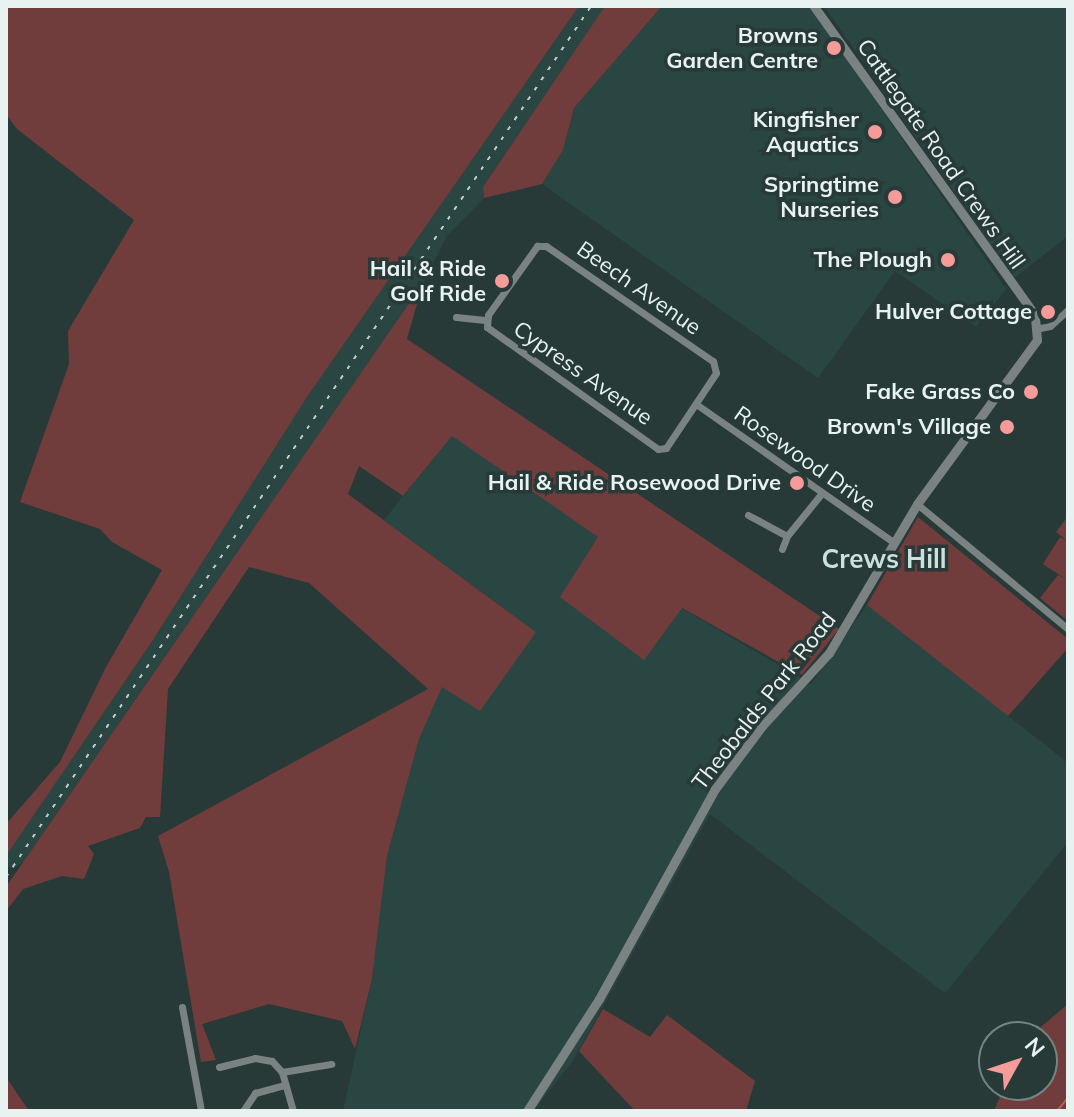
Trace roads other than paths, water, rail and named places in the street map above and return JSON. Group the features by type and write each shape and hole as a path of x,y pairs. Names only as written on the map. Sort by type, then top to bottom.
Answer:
{"street":[{"name":"Cattlegate Road Crews Hill","path":"814,6 1039,325"},
{"name":"Beech Avenue","path":"485,320 537,246 546,246 717,368 696,404"},
{"path":"1039,325 1050,326 1068,310"},
{"path":"456,317 485,320"},
{"name":"Cypress Avenue","path":"485,320 487,327 658,449 666,448 696,404"},
{"name":"Theobalds Park Road","path":"527,1111 599,999 715,789 762,726 829,653 917,504 1028,354 1039,325"},
{"name":"Rosewood Drive","path":"696,404 893,542"},
{"path":"782,549 787,536 822,493"},
{"path":"917,504 1068,629"},
{"path":"748,515 787,536"},
{"path":"182,1007 201,1111"},
{"path":"219,1067 255,1058 272,1061 282,1072 293,1111"},
{"path":"282,1072 331,1064"},
{"path":"243,1111 255,1093 284,1085"}],"waterway":[{"path":"1057,1111 1068,1098"}],"railway":[{"path":"6,877 591,6"}],"place":[{"name":"Browns Garden Centre","path":"834,48"},
{"name":"Kingfisher Aquatics","path":"875,132"},
{"name":"Springtime Nurseries","path":"895,197"},
{"name":"The Plough","path":"948,260"},
{"name":"Hail & Ride Golf Ride","path":"502,281"},
{"name":"Hulver Cottage","path":"1048,312"},
{"name":"Fake Grass Co","path":"1031,392"},
{"name":"Brown's Village","path":"1007,427"},
{"name":"Hail & Ride Rosewood Drive","path":"797,483"}],"district":[{"name":"Crews Hill","path":"884,559"}]}
